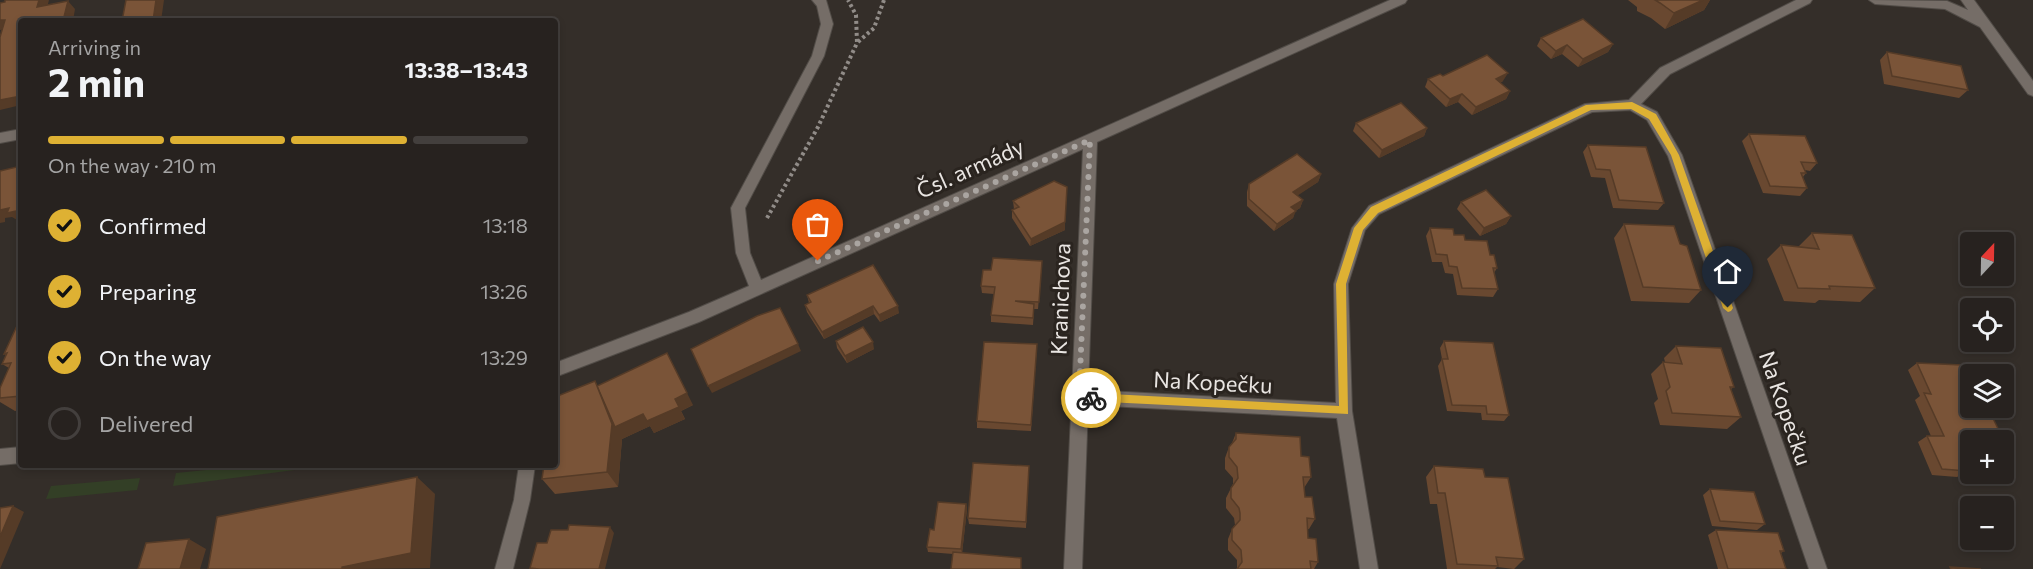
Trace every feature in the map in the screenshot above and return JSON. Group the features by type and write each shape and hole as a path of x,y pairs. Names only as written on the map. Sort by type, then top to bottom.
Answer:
{"street":[{"path":"757,288 743,253 738,208 818,56 827,24 822,4 818,0"},
{"name":"Čsl. armády","path":"558,369 694,317 1401,0"},
{"path":"1369,569 1344,411 1341,284 1359,228 1374,210 1590,107 1632,105 1665,71 1806,0"},
{"path":"1875,0 1947,5 1986,25"},
{"path":"1967,0 2033,91"},
{"name":"Na Kopečku","path":"1632,105 1653,116 1675,155 1818,569"},
{"path":"0,138 18,135"},
{"name":"Kranichova","path":"1073,569 1090,140"},
{"name":"Na Kopečku","path":"1079,397 1344,411"},
{"path":"0,457 18,454"},
{"path":"504,569 522,500 527,468"}],"path":[{"path":"848,0 856,15 857,43"},
{"path":"764,223 818,127 857,43 874,28 884,0"}],"green space":[{"path":"226,468 310,468 173,486 176,473"},
{"path":"140,478 137,490 46,499 51,486"}],"building":[{"path":"5,0 39,0 37,7 68,1 64,18 18,18 18,97 0,100 0,37 5,20 0,20 0,3"},
{"path":"126,0 156,0 153,18 123,18"},
{"path":"1655,0 1703,0 1674,13"},
{"path":"1583,19 1613,44 1583,59 1567,45 1556,51 1541,38"},
{"path":"1887,52 1961,66 1968,90 1892,76"},
{"path":"1487,55 1508,73 1496,79 1510,91 1476,107 1462,94 1450,99 1428,79 1440,74 1443,76"},
{"path":"1401,103 1427,128 1382,150 1356,123"},
{"path":"1749,134 1805,136 1817,163 1801,162 1806,173 1801,173 1807,188 1770,186"},
{"path":"1588,145 1646,147 1664,203 1619,200 1610,170 1596,169"},
{"path":"1297,154 1321,174 1293,192 1303,200 1291,207 1296,211 1277,224 1249,199 1249,184"},
{"path":"18,162 18,211 7,213 9,208 0,210 0,171 17,167"},
{"path":"1054,181 1067,187 1065,222 1031,239 1012,210 1019,207 1013,201"},
{"path":"1486,190 1511,216 1484,228 1461,202"},
{"path":"1624,224 1674,226 1680,244 1687,246 1701,290 1643,287"},
{"path":"1430,228 1453,229 1454,235 1464,235 1465,240 1487,241 1490,255 1494,255 1497,268 1493,268 1498,289 1462,288 1457,267 1449,266 1447,255 1436,254"},
{"path":"1812,233 1852,235 1875,288 1829,286 1830,289 1798,288 1781,245 1819,249"},
{"path":"993,258 1042,261 1039,302 1015,301 1034,304 1033,318 991,315 995,287 981,286 983,270 991,270"},
{"path":"873,265 898,306 879,315 873,306 822,332 805,305 811,302 807,295"},
{"path":"780,308 798,344 708,386 691,349 757,316"},
{"path":"18,324 18,396 0,398 0,388 11,363 2,364 7,353 4,354"},
{"path":"863,327 873,342 845,356 836,341"},
{"path":"1444,341 1493,343 1509,415 1487,414 1486,406 1452,405 1442,359 1448,359"},
{"path":"984,342 1037,344 1031,425 977,421"},
{"path":"1676,346 1721,348 1734,387 1730,387 1741,417 1672,413 1666,391 1670,387 1663,362 1682,364"},
{"path":"667,353 687,393 675,399 679,407 647,421 643,414 615,427 597,386"},
{"path":"1917,363 1960,365 1960,418 1993,418 1999,430 1960,430 1960,470 1942,469 1927,436 1944,436 1924,393 1931,394"},
{"path":"595,381 612,424 607,472 542,479 544,468 558,468 558,396"},
{"path":"1236,433 1300,437 1301,456 1309,457 1311,477 1303,477 1305,497 1312,497 1315,519 1307,518 1308,538 1316,539 1318,562 1310,561 1311,569 1237,569 1242,562 1241,550 1232,540 1232,529 1240,520 1240,513 1231,498 1231,488 1238,478 1237,467 1229,457 1229,447 1236,439"},
{"path":"973,463 1029,466 1026,522 968,518"},
{"path":"1434,466 1483,469 1485,477 1508,478 1524,559 1496,557 1498,566 1457,564 1445,493 1438,493"},
{"path":"417,477 411,553 342,567 342,569 208,569 217,517"},
{"path":"1710,489 1754,492 1765,524 1720,521"},
{"path":"938,502 966,504 961,549 927,547 930,529 934,530"},
{"path":"13,506 0,537 0,508"},
{"path":"569,525 610,527 599,569 530,568 537,543 547,543 551,530 568,530"},
{"path":"1716,530 1778,533 1784,551 1780,551 1786,569 1728,569"},
{"path":"189,539 180,569 138,569 146,543"},
{"path":"953,552 1021,558 1021,569 951,569"},
{"path":"1950,567 1981,569 1951,569"}],"way so far":[{"path":"818,261 1090,140 1079,397 1091,398"}],"route":[{"path":"1091,398 1344,411 1341,284 1359,228 1374,210 1590,107 1632,105 1653,116 1675,155 1728,308"}]}
